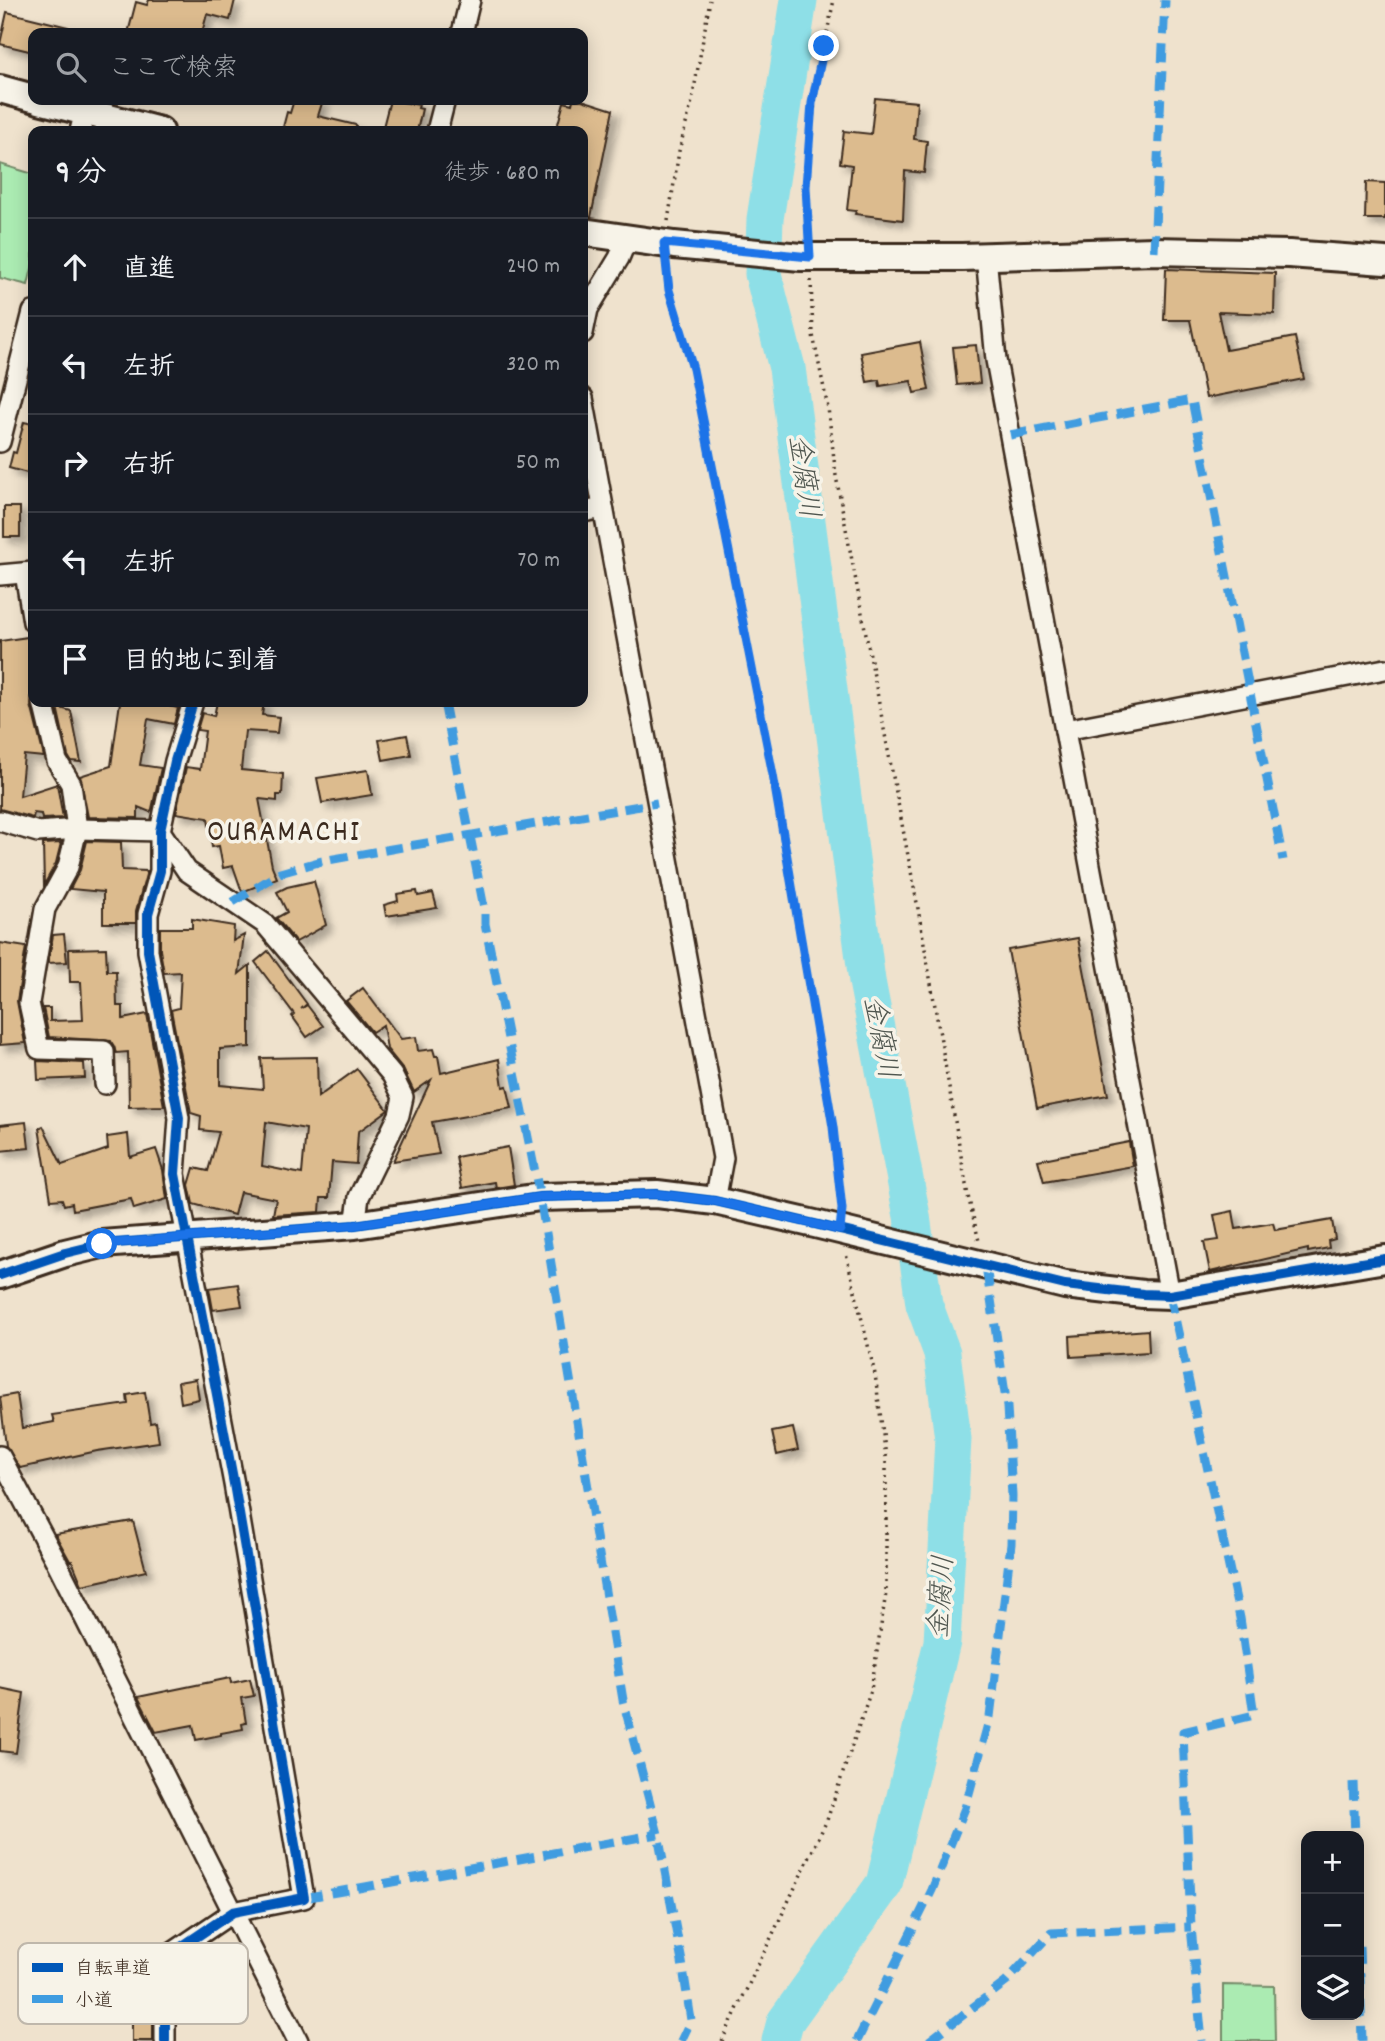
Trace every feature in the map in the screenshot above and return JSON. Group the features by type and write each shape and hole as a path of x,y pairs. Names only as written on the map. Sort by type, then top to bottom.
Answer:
{"street":[{"path":"463,28 470,0"},
{"path":"0,89 28,97"},
{"path":"49,105 82,122 117,126"},
{"path":"439,126 444,105"},
{"path":"588,233 669,244 806,257 986,256 1154,251 1289,254 1385,261"},
{"path":"588,309 628,239"},
{"path":"986,256 996,360 1170,1295"},
{"path":"0,442 28,333"},
{"path":"588,426 723,1158 715,1201"},
{"path":"588,511 603,508"},
{"path":"1,569 28,573"},
{"path":"1065,730 1385,668"},
{"path":"44,707 57,761 71,784 77,829 68,867 46,909 29,1003 39,1049 104,1051 105,1084"},
{"path":"187,1943 233,1912 304,1898 234,1484 175,1174 180,1118 148,951 148,914 160,871 160,831 175,761 191,707"},
{"path":"0,821 38,832 77,829 160,831"},
{"path":"160,831 187,871 265,924 393,1075 403,1097 400,1115 359,1196 355,1225"},
{"path":"0,1275 65,1253 102,1244 355,1225 540,1197 657,1194 715,1201 1065,1285 1143,1294 1170,1295 1385,1259"},
{"path":"0,1456 57,1563 298,2041"}],"path":[{"path":"710,0 692,101 679,151 669,244 669,290 693,369 773,775 833,1127 842,1209 875,1374 885,1443 886,1592 871,1690 827,1820 722,2041"},
{"path":"834,0 812,103 806,187 806,257 813,335 968,1196 986,1266"}],"green space":[{"path":"0,164 28,172 28,285 0,278"},
{"path":"1223,1985 1274,1986 1275,2041 1223,2041"}],"building":[{"path":"149,0 235,0 230,20 207,14 203,28 129,28 136,2 147,5"},
{"path":"7,12 68,27 28,28 28,51 0,44"},
{"path":"875,98 917,102 914,139 927,141 924,173 905,171 903,220 855,214 856,211 847,210 852,165 840,163 844,131 871,134"},
{"path":"588,102 613,110 591,217 588,217 588,126 557,126 563,105 588,105"},
{"path":"292,105 321,105 318,116 356,126 283,126 287,112 290,113"},
{"path":"389,105 419,105 418,108 422,109 418,126 383,126"},
{"path":"1366,182 1385,183 1385,219 1365,219"},
{"path":"1166,269 1275,273 1274,314 1218,312 1226,350 1295,337 1304,379 1206,398 1190,320 1164,320"},
{"path":"920,342 929,390 914,393 911,381 880,386 879,380 867,382 861,353"},
{"path":"976,345 980,383 957,385 953,347"},
{"path":"24,422 28,423 27,473 9,468 13,452 16,453"},
{"path":"4,507 20,507 20,537 4,537"},
{"path":"28,637 28,707 32,707 44,757 24,755 20,796 57,784 63,818 42,819 41,814 34,813 33,818 0,809 0,641"},
{"path":"57,707 71,711 81,762 71,761 68,756"},
{"path":"119,707 178,708 174,724 148,719 140,765 161,768 150,812 138,807 138,818 88,817 80,776 111,766"},
{"path":"216,707 263,707 262,715 279,717 277,733 245,731 241,770 283,774 282,795 277,795 277,801 259,799 272,866 277,878 242,892 233,866 223,868 219,846 212,847 208,818 176,813 186,767 200,769 205,731 197,730 202,713 214,716"},
{"path":"407,735 411,755 383,760 379,740"},
{"path":"368,770 372,795 322,803 317,778"},
{"path":"87,841 121,842 122,870 147,871 136,911 136,923 103,923 103,892 70,889 80,870"},
{"path":"61,843 56,863 44,885 43,844"},
{"path":"314,881 326,925 296,942 276,918 287,912 277,892"},
{"path":"417,891 418,896 433,893 437,908 386,916 384,905 398,901 397,894"},
{"path":"192,919 234,926 233,941 244,935 239,974 250,965 250,1047 220,1049 220,1085 263,1089 261,1058 317,1057 318,1097 357,1069 388,1110 358,1132 356,1164 332,1162 329,1198 321,1198 320,1212 273,1215 276,1199 240,1192 234,1215 193,1204 189,1185 194,1168 208,1171 219,1132 200,1130 201,1116 191,1113 171,1010 179,1008 181,972 164,973 160,950 160,928 192,928","holes":["266,1122 306,1129 302,1174 262,1166"]},
{"path":"64,934 67,962 48,963 53,935"},
{"path":"1078,938 1108,1095 1037,1108 1008,950"},
{"path":"0,943 26,947 17,1001 25,1043 0,1045"},
{"path":"106,948 107,971 116,971 117,1006 123,1006 123,1019 147,1014 164,1106 129,1107 128,1052 116,1053 111,1041 49,1037 43,1008 50,1008 50,1021 83,1020 81,982 70,982 69,949"},
{"path":"268,951 307,1004 301,1009 307,1005 323,1026 307,1037 292,1016 294,1014 255,962"},
{"path":"363,988 401,1039 416,1037 418,1051 433,1049 435,1056 438,1056 441,1073 499,1059 503,1087 507,1086 512,1108 432,1122 439,1154 393,1161 431,1080 414,1092 403,1069 387,1049 383,1025 372,1032 346,1001"},
{"path":"37,1061 84,1063 85,1078 38,1080"},
{"path":"26,1122 29,1148 0,1151 0,1125"},
{"path":"43,1126 62,1165 108,1149 107,1137 128,1134 130,1157 156,1149 163,1170 167,1199 134,1209 131,1199 73,1210 72,1203 64,1205 62,1199 51,1200 39,1128"},
{"path":"1129,1142 1133,1166 1044,1182 1038,1160"},
{"path":"508,1147 514,1185 496,1188 495,1182 462,1188 456,1157"},
{"path":"1233,1211 1236,1229 1273,1223 1275,1230 1332,1220 1335,1239 1328,1241 1329,1248 1308,1252 1308,1249 1210,1272 1204,1242 1219,1240 1214,1215"},
{"path":"238,1284 242,1306 213,1310 209,1288"},
{"path":"1148,1330 1149,1352 1071,1357 1070,1336"},
{"path":"196,1379 199,1399 181,1403 178,1382"},
{"path":"145,1392 150,1423 156,1422 159,1442 97,1451 20,1468 6,1446 0,1397 17,1394 22,1428 54,1422 52,1415 128,1404 127,1395"},
{"path":"793,1428 798,1450 777,1455 772,1432"},
{"path":"133,1521 146,1571 82,1585 72,1561 55,1534"},
{"path":"230,1678 231,1683 250,1679 254,1696 242,1698 246,1723 242,1724 243,1729 221,1735 196,1740 193,1725 156,1732 138,1697"},
{"path":"0,1688 24,1693 16,1753 0,1751"},
{"path":"132,2024 153,2024 153,2041 132,2041"}],"waterway":[{"name":"金腐川","path":"780,2041 785,2022 884,1884 942,1642 953,1439 942,1353 924,1304 912,1216 867,981 787,368 763,274 765,219 799,0"}],"marked path":[{"path":"1154,251 1165,0"},
{"path":"1010,435 1192,400 1283,860"},
{"path":"445,707 540,1197 623,1700 658,1834 682,1962 691,2020 681,2041"},
{"path":"233,902 280,873 322,861 657,803"},
{"path":"857,2041 932,1890 965,1808 990,1717 1011,1544 1012,1496 1007,1407 986,1266"},
{"path":"1170,1295 1240,1618 1254,1715 1183,1732 1191,1927 1202,2041"},
{"path":"1353,1782 1355,1831"},
{"path":"304,1898 658,1834"},
{"path":"929,2041 1006,1982 1051,1933 1191,1927"},
{"path":"1359,1957 1362,2041"}],"cycle path":[{"path":"187,1943 233,1912 304,1898 234,1484 175,1174 179,1118 148,951 148,914 160,871 160,831 175,761 191,707"},
{"path":"0,1275 65,1253 102,1244 355,1225 540,1197 657,1194 715,1201 1065,1285 1143,1294 1170,1295 1385,1259"},
{"path":"165,2024 165,2041"}],"district":[{"name":"OURAMACHI","path":"284,834"}],"route":[{"path":"102,1244 355,1225 540,1197 657,1194 715,1201 840,1230 842,1209 833,1127 773,775 693,369 669,290 664,243 810,257 806,187 812,103 824,46"}]}
